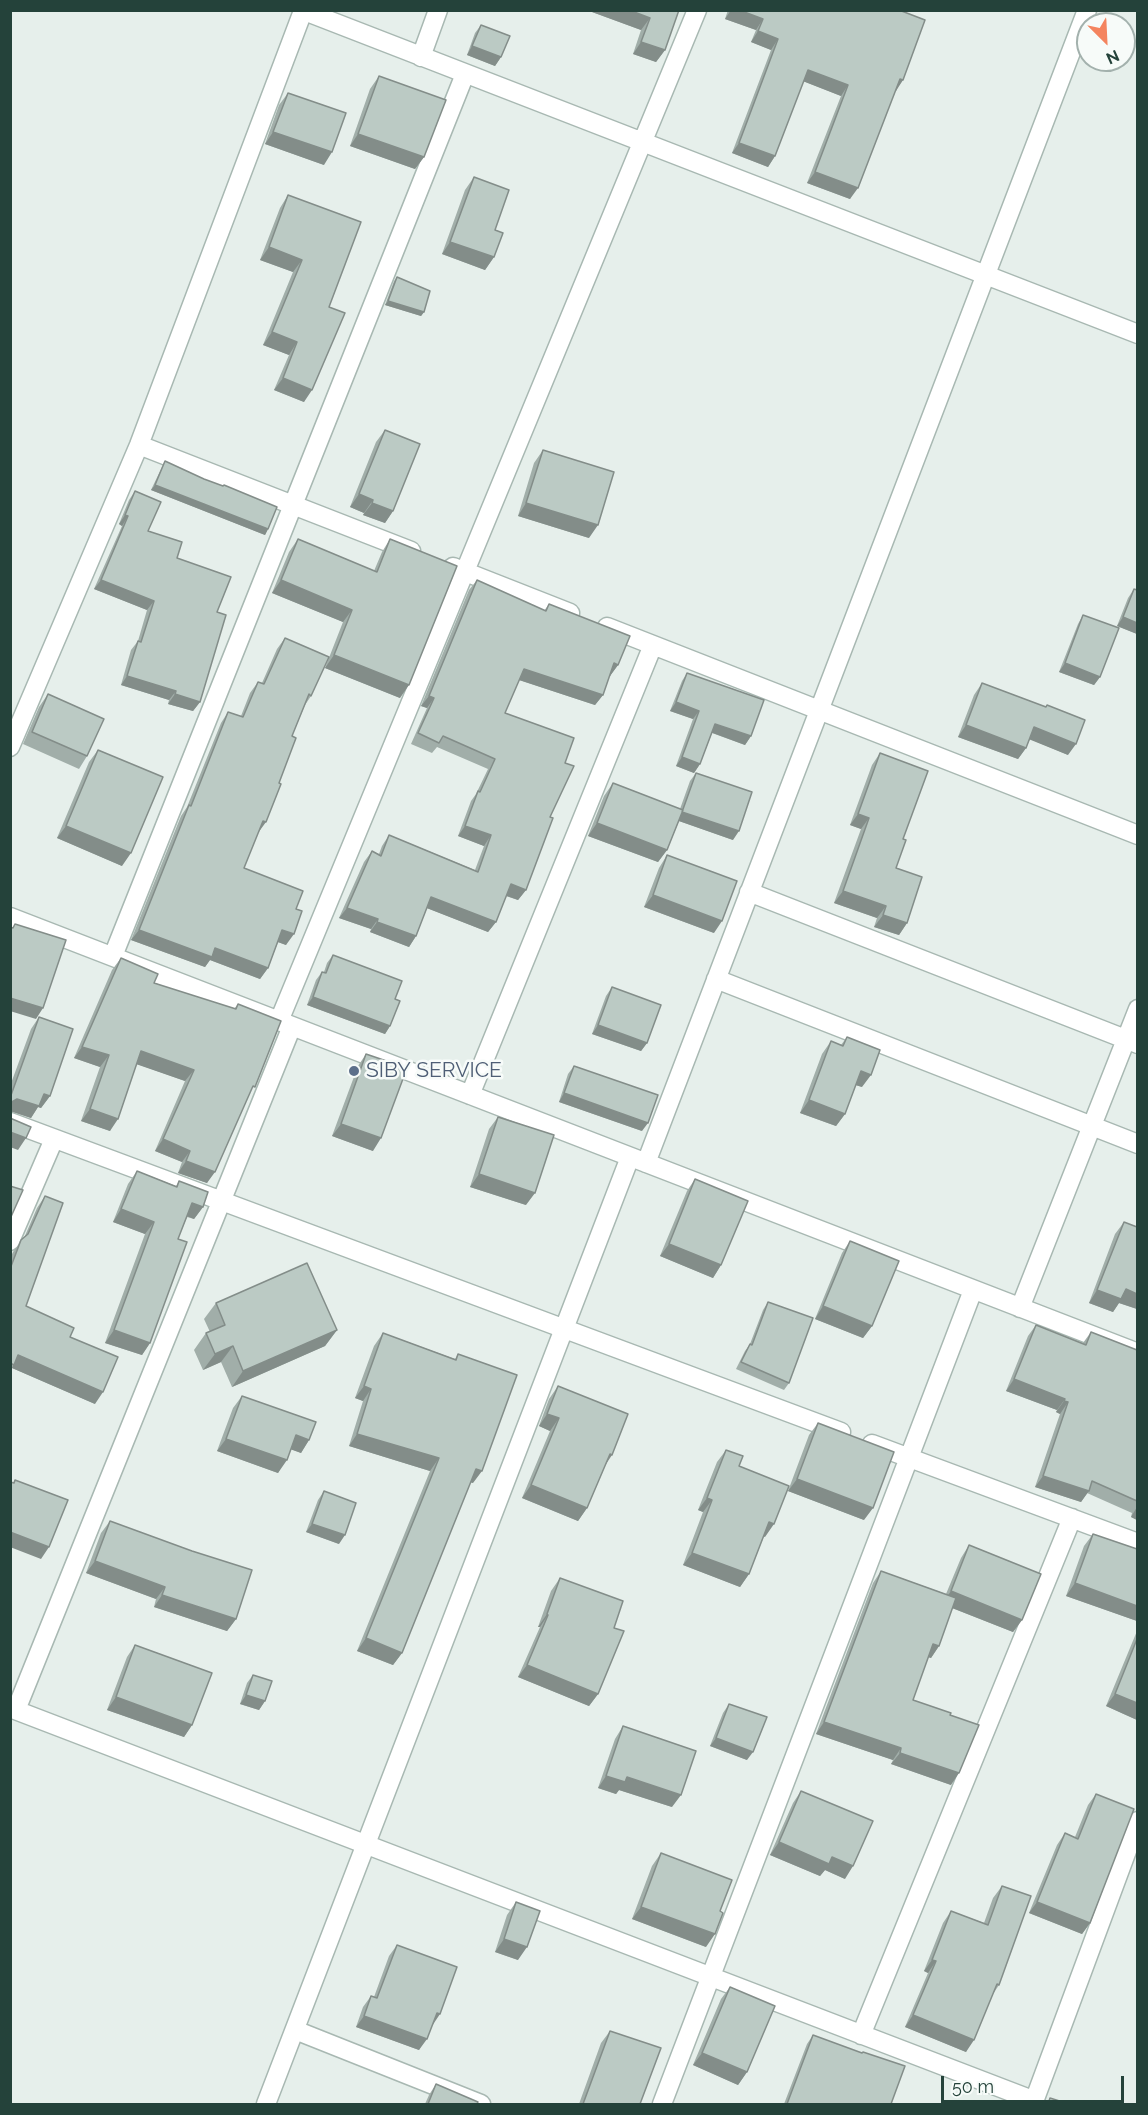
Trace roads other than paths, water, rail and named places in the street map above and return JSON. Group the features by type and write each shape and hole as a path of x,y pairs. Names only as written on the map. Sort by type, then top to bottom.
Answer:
{"street":[{"path":"421,57 438,10"},
{"path":"698,10 465,572 285,1023 221,1201 13,1709 1034,2103 1137,1821"},
{"path":"266,2104 564,1329 716,979 1088,10"},
{"path":"10,747 139,444 302,11 1137,334"},
{"path":"113,956 465,74"},
{"path":"139,444 1137,835"},
{"path":"470,1095 653,645"},
{"path":"749,892 1132,1041"},
{"path":"10,917 1137,1353"},
{"path":"716,979 1137,1144"},
{"path":"1020,1308 1091,1126 1132,1041 1137,1009"},
{"path":"10,1122 1137,1543"},
{"path":"10,1242 54,1139"},
{"path":"662,2104 974,1290"},
{"path":"861,2035 1072,1518"},
{"path":"295,2031 481,2104"}],"place":[{"name":"SIBY SERVICE","path":"354,1071"}]}
